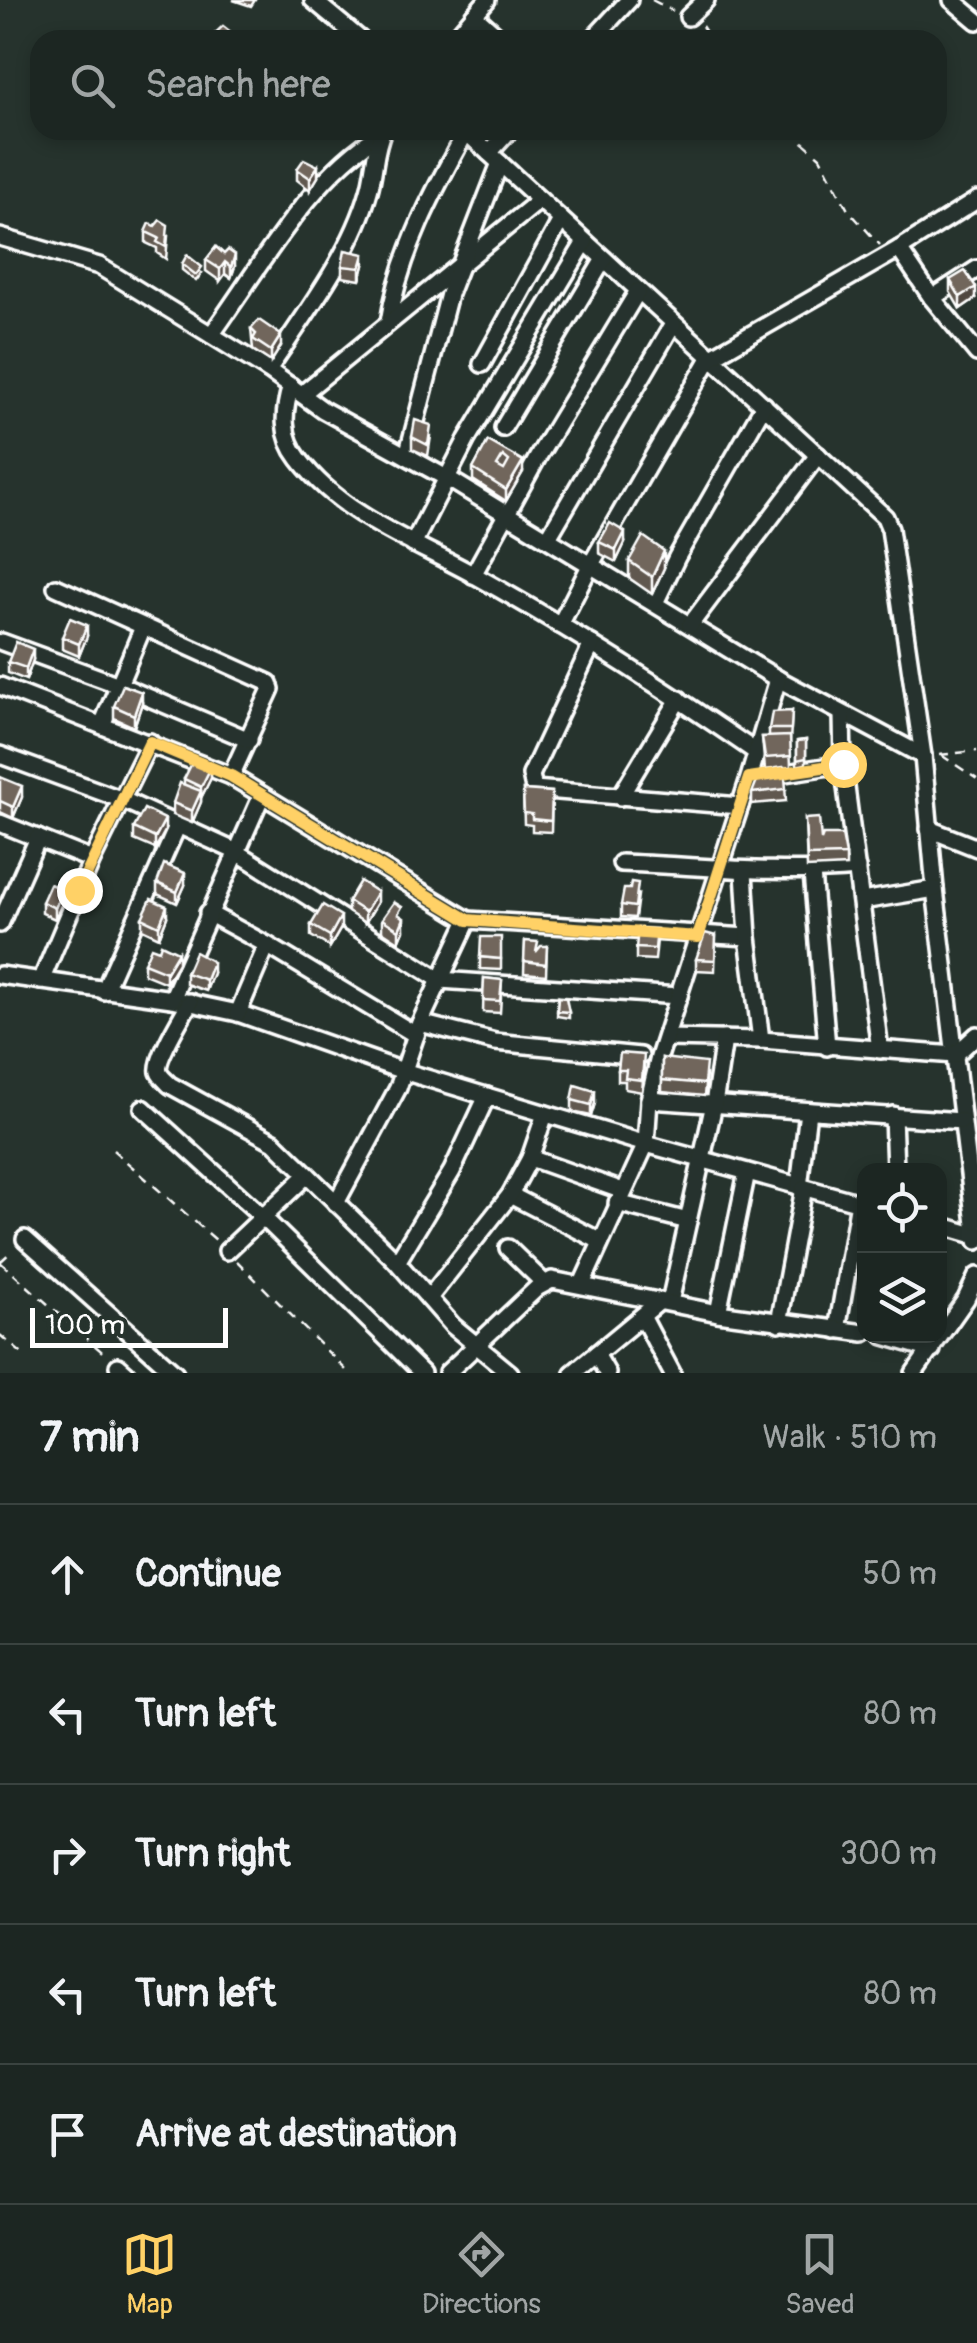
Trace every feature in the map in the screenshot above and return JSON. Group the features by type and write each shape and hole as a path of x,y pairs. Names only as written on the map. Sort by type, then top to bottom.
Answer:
{"street":[{"path":"313,0 349,30"},
{"path":"461,30 487,0"},
{"path":"601,30 628,0"},
{"path":"688,18 706,0"},
{"path":"952,0 977,20"},
{"path":"474,15 491,30"},
{"path":"211,335 326,176 369,140"},
{"path":"268,370 334,269 370,191 380,140"},
{"path":"390,322 394,290 460,140"},
{"path":"475,140 818,455 885,518 890,529 924,756 935,889 976,1237 947,1227"},
{"path":"406,456 450,294 494,158 504,140"},
{"path":"540,200 390,322 296,390 284,419 295,454 331,492 371,520 592,644 756,752"},
{"path":"560,625 710,358 977,200"},
{"path":"482,364 562,220"},
{"path":"0,236 88,261 268,370 322,410 448,478 778,679 924,756"},
{"path":"413,544 467,439 585,242"},
{"path":"893,252 977,353"},
{"path":"503,428 604,259"},
{"path":"932,298 977,269"},
{"path":"474,575 549,439 638,291"},
{"path":"548,538 673,324"},
{"path":"655,603 764,405"},
{"path":"690,625 818,455"},
{"path":"56,587 268,682 271,689 231,776"},
{"path":"102,725 143,627"},
{"path":"2,642 248,740"},
{"path":"592,644 532,775 534,789 740,806"},
{"path":"582,1284 646,1144 649,1100 658,1057 778,679"},
{"path":"0,686 231,776 468,920 698,937 748,937"},
{"path":"620,797 679,699"},
{"path":"842,714 843,764 880,1050"},
{"path":"41,981 92,860 150,742"},
{"path":"0,754 123,800 238,852 440,980 678,996"},
{"path":"749,778 843,764"},
{"path":"172,999 262,794"},
{"path":"0,823 92,860"},
{"path":"104,992 177,827"},
{"path":"930,830 977,848"},
{"path":"0,924 38,838"},
{"path":"620,864 721,866 744,872 812,873 857,868"},
{"path":"744,872 761,1040"},
{"path":"812,873 827,1046"},
{"path":"862,901 935,889"},
{"path":"208,912 418,1029 528,1046 658,1057"},
{"path":"336,1203 380,1122 468,920"},
{"path":"238,1013 267,945"},
{"path":"0,975 172,999 238,1013 403,1071 857,1202"},
{"path":"190,1002 161,1058 160,1076 274,1142 476,1346 510,1373"},
{"path":"667,1038 761,1040 955,1055 977,1035"},
{"path":"573,1373 665,1302 702,1160 724,1038"},
{"path":"397,1262 452,1171 487,1096"},
{"path":"649,1100 962,1121"},
{"path":"143,1108 263,1217 422,1373"},
{"path":"779,1323 801,1187 808,1111"},
{"path":"429,1298 510,1195 530,1158 545,1114"},
{"path":"893,1115 894,1163"},
{"path":"530,1158 688,1221"},
{"path":"718,1312 748,1172"},
{"path":"227,1252 307,1175"},
{"path":"510,1195 600,1241"},
{"path":"836,1330 857,1227"},
{"path":"25,1239 174,1373"},
{"path":"508,1248 544,1282"},
{"path":"914,1373 966,1299 977,1276"},
{"path":"447,1373 544,1282 552,1280 779,1323 857,1332"},
{"path":"643,1318 672,1373"},
{"path":"908,1343 932,1350"},
{"path":"596,1354 606,1373"}],"path":[{"path":"801,140 820,157 848,210 893,252"},
{"path":"977,752 940,755 977,780"},
{"path":"25,1239 0,1262 122,1370"},
{"path":"0,1334 27,1358"}],"building":[{"path":"304,159 318,166 310,178 297,169"},
{"path":"160,220 168,225 166,247 146,232 150,223 155,226"},
{"path":"216,247 224,254 228,250 235,255 231,267 225,262 220,269 206,260"},
{"path":"345,250 364,254 360,268 342,266"},
{"path":"187,255 202,267 196,275 182,264"},
{"path":"965,271 976,287 960,297 950,280"},
{"path":"259,320 281,335 271,351 253,339 256,334 251,329"},
{"path":"415,420 431,425 428,445 412,437"},
{"path":"488,441 523,461 506,490 473,469","holes":["503,456 509,461 504,470 497,466"]},
{"path":"610,523 625,532 616,550 599,542"},
{"path":"643,536 664,551 652,577 629,561"},
{"path":"70,618 87,625 79,644 62,637"},
{"path":"16,642 33,649 26,668 8,662"},
{"path":"123,685 142,692 134,715 114,706"},
{"path":"792,711 791,729 769,729 772,712"},
{"path":"790,736 791,756 765,758 762,737"},
{"path":"806,740 806,758 797,760 797,741"},
{"path":"194,759 211,767 201,787 184,779"},
{"path":"784,767 786,789 752,793 761,770 769,770 768,779 775,778 775,768"},
{"path":"0,777 22,786 13,807 0,801"},
{"path":"180,783 201,791 192,811 173,803"},
{"path":"523,790 552,792 551,821 532,819 532,814 524,813"},
{"path":"144,809 165,819 155,838 134,828"},
{"path":"819,818 821,840 823,835 842,835 846,855 807,856 805,819"},
{"path":"164,864 185,873 177,892 157,883"},
{"path":"360,881 377,892 365,912 348,901"},
{"path":"631,882 638,883 635,907 621,905 624,889 630,889"},
{"path":"50,884 63,890 55,908 42,902"},
{"path":"151,899 167,906 159,926 142,918"},
{"path":"394,902 402,907 398,914 404,918 399,930 382,919"},
{"path":"323,905 341,916 330,936 311,925"},
{"path":"638,928 657,929 655,949 636,948"},
{"path":"705,933 716,936 715,960 696,959"},
{"path":"481,937 501,937 501,959 480,957"},
{"path":"525,941 538,942 536,952 547,946 546,964 524,961"},
{"path":"161,944 178,952 166,972 144,963 151,947 159,950"},
{"path":"195,952 213,962 206,980 186,973"},
{"path":"484,978 502,980 500,1001 483,1000"},
{"path":"558,997 566,998 569,1012 557,1011"},
{"path":"620,1053 644,1055 642,1080 625,1078 626,1070 618,1070"},
{"path":"662,1058 706,1063 704,1084 662,1080"},
{"path":"575,1085 595,1091 591,1105 572,1100"}],"route":[{"path":"79,890 150,742 231,776 468,920 698,937 749,778 843,764"}]}
